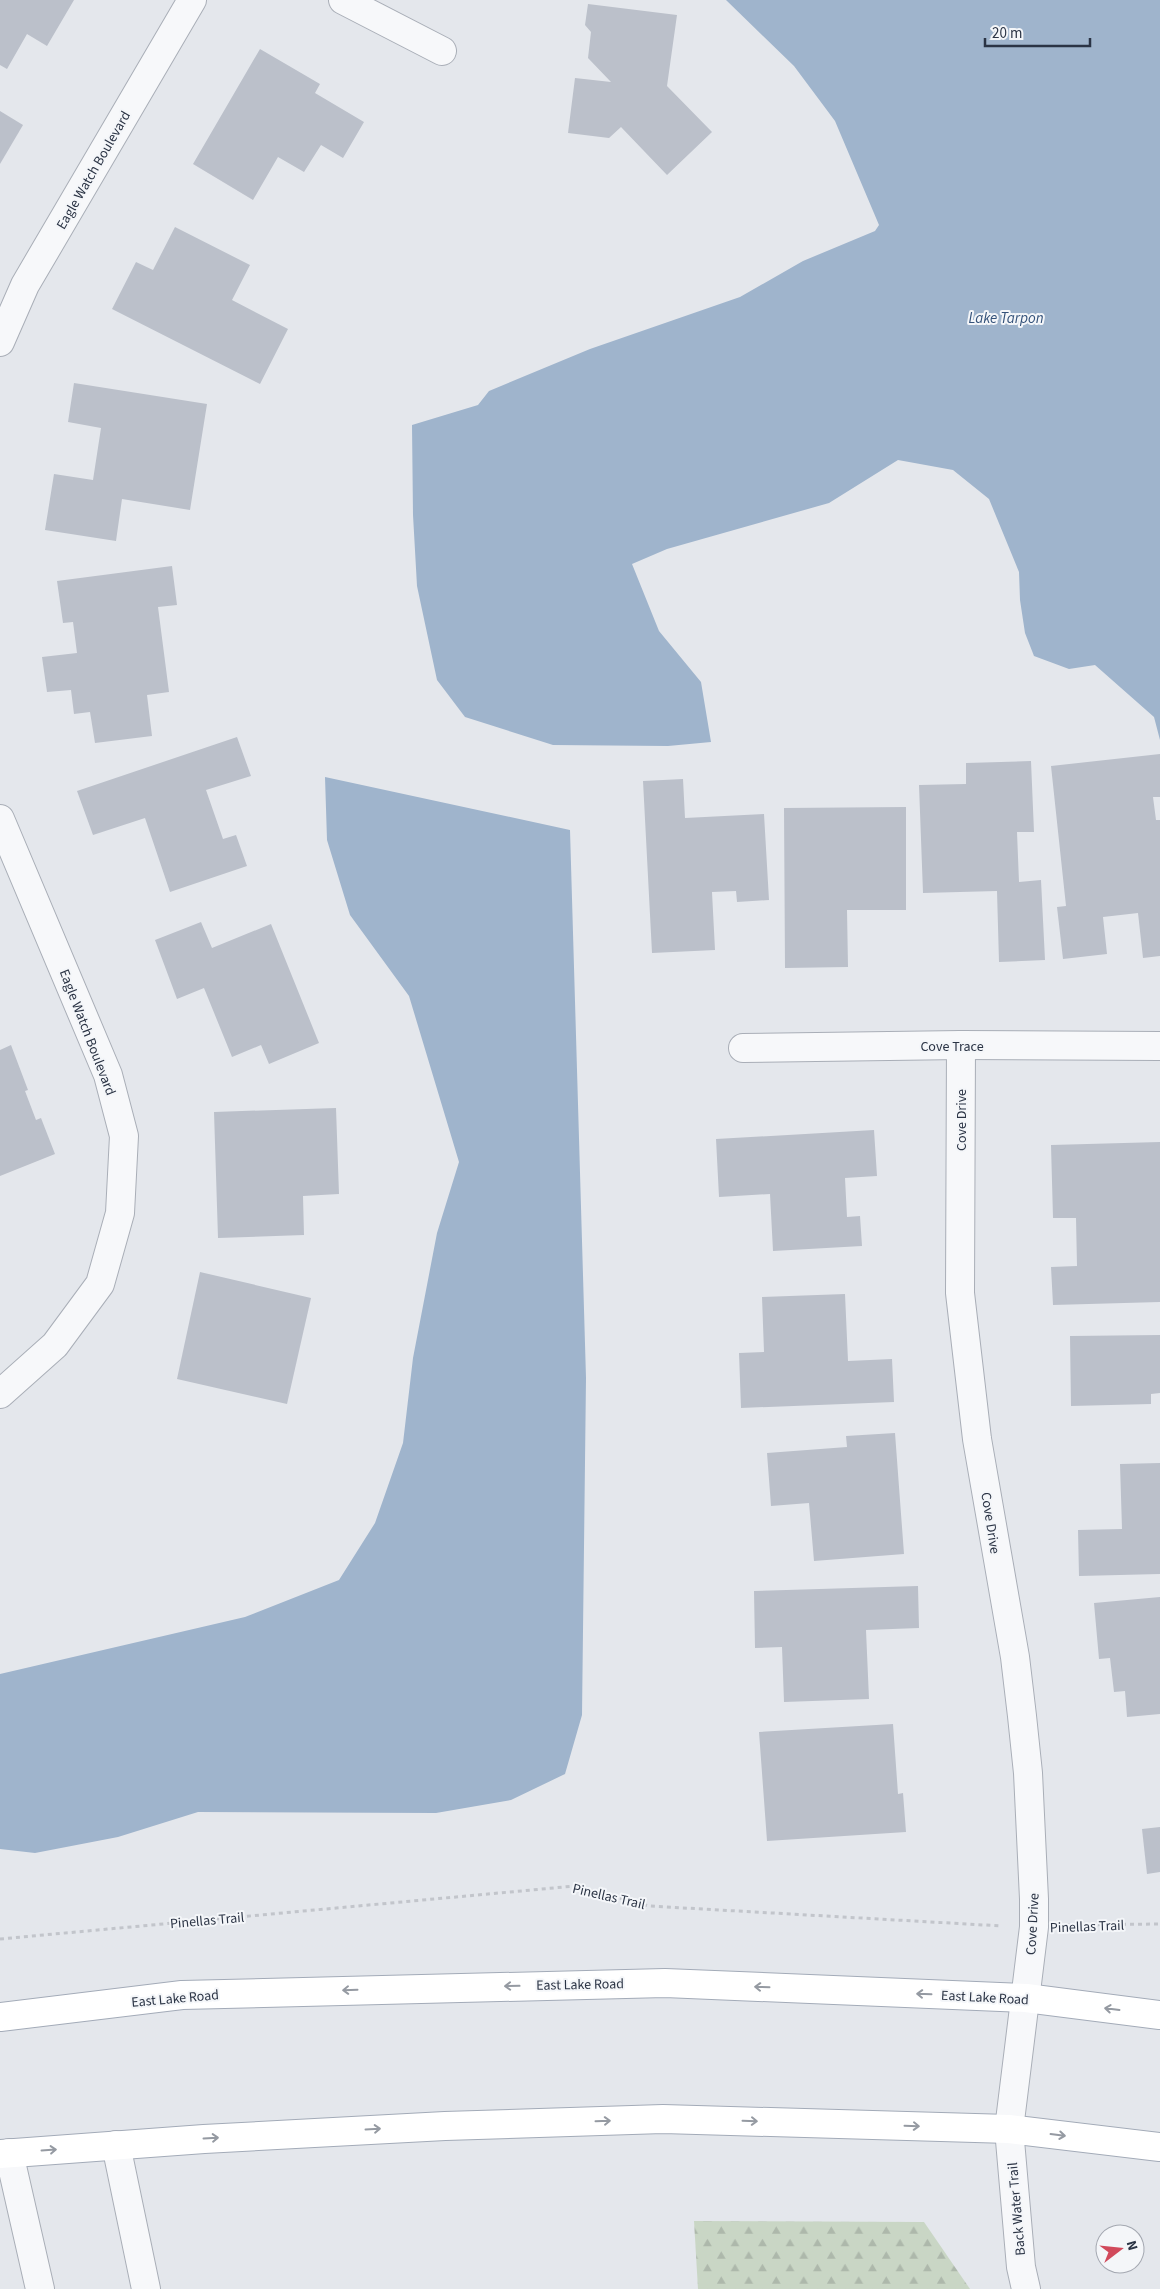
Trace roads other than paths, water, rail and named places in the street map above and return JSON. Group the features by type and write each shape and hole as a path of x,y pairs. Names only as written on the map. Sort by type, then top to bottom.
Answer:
{"main road":[{"name":"East Lake Road","path":"0,2017 182,1995 665,1983 1026,1998 1160,2015"},
{"path":"4,2154 445,2126 663,2119 1009,2129 1160,2147"}],"street":[{"name":"Eagle Watch Boulevard","path":"0,342 25,286 192,0"},
{"path":"343,0 442,52"},
{"name":"Eagle Watch Boulevard","path":"0,819 108,1075 124,1136 120,1213 100,1284 54,1345 0,1394"},
{"name":"Cove Trace","path":"743,1048 961,1045 1160,1046"},
{"name":"Cove Drive","path":"961,1045 960,1293 977,1439 1015,1657 1028,1772 1034,1899 1034,1927 1009,2129"},
{"name":"Back Water Trail","path":"1009,2129 1021,2267 1026,2289"},
{"path":"116,2146 146,2289"},
{"path":"4,2154 40,2289"}],"water":[{"name":"Lake Tarpon","path":"726,0 1160,0 1160,740 1154,717 1095,665 1069,669 1034,656 1025,633 1020,600 1019,572 989,499 953,470 898,460 829,503 667,549 632,564 659,631 701,682 711,742 668,746 553,745 465,717 437,680 417,586 413,515 412,425 478,405 489,391 590,349 740,297 803,261 875,231 879,225 835,121 794,66"},
{"path":"325,777 570,830 586,1378 582,1715 565,1774 511,1800 436,1813 198,1812 118,1837 35,1853 0,1849 0,1674 245,1617 339,1580 375,1523 403,1443 413,1358 437,1233 459,1162 409,996 350,915 327,840"}]}
